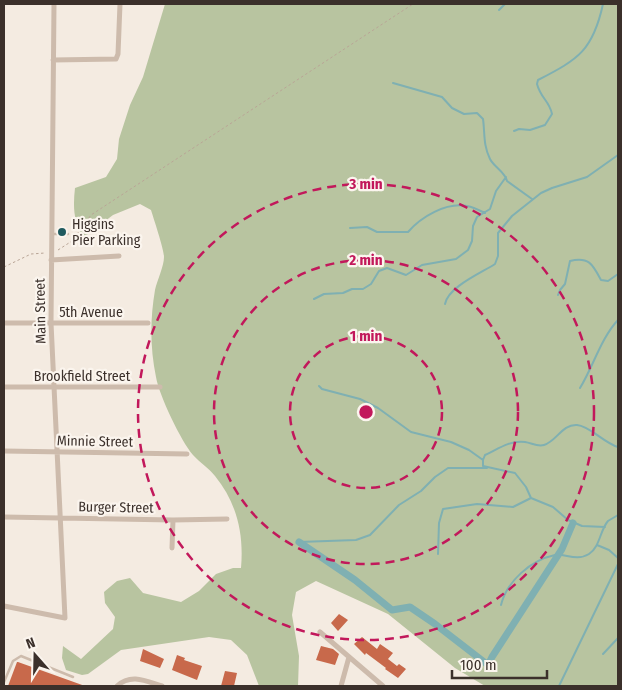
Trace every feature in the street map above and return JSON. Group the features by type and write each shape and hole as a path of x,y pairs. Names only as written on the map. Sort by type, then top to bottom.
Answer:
{"street":[{"name":"Main Street","path":"4,606 65,618 51,323 54,4"},
{"path":"53,60 116,59 118,54 120,4"},
{"path":"51,260 119,256"},
{"name":"5th Avenue","path":"4,323 148,323"},
{"name":"Brookfield Street","path":"4,387 160,387"},
{"name":"Minnie Street","path":"4,451 187,454"},
{"name":"Burger Street","path":"4,517 172,520 227,518"},
{"path":"172,520 172,548"},
{"path":"320,632 382,686"},
{"path":"341,686 349,657"},
{"path":"118,686 125,679 134,678 162,686"}],"lane":[{"path":"51,234 68,234"},
{"path":"4,682 13,660 21,656 73,677"}],"path":[{"path":"91,215 413,4"}],"green space":[{"path":"165,4 618,4 618,686 485,686 455,668 388,614 316,581 296,592 292,615 299,656 298,686 259,686 247,655 231,640 209,637 121,650 88,674 82,675 66,670 62,658 63,646 81,659 113,629 115,617 105,603 104,592 117,581 130,578 143,593 181,602 199,591 216,574 233,568 241,568 240,531 234,508 223,486 188,448 171,418 158,385 152,344 152,312 164,253 151,210 140,204 113,215 84,237 78,226 75,214 75,188 106,177 117,159 119,139 130,105 143,77"}],"building":[{"path":"339,614 348,620 338,631 331,623"},
{"path":"362,637 377,649 380,644 393,653 388,659 397,666 399,664 406,669 398,678 366,653 365,655 354,644"},
{"path":"321,646 333,649 339,654 335,665 316,660"},
{"path":"143,649 164,659 160,668 140,661"},
{"path":"177,655 185,658 184,660 202,666 197,680 172,670"},
{"path":"18,662 85,686 8,686"},
{"path":"225,671 237,673 234,686 221,686"}],"waterway":[{"path":"499,10 505,4"},
{"path":"514,131 519,129 530,130 545,125 552,114 539,89 538,80 574,59 589,43 599,20 603,4"},
{"path":"393,83 442,97 452,108 464,114 477,113 483,119 486,149 492,162 507,181 532,199"},
{"path":"445,304 447,298 458,286 495,264 498,256 498,233 512,216 541,193 587,177 618,155"},
{"path":"314,299 324,294 363,289 371,284 379,271 387,268 406,275 422,265 456,259 468,250 477,217 490,209 496,191 506,177"},
{"path":"350,228 367,227 377,232 408,232 413,226 434,212 459,205 474,208 485,213"},
{"path":"558,295 565,284 570,261 582,260 590,263 601,280 608,281 618,274"},
{"path":"580,388 607,335 618,320"},
{"path":"319,386 322,389 360,399 378,408 411,432 451,442 469,450 483,460 483,466 515,473 526,487 531,498 553,507 568,520 582,526 605,527"},
{"path":"483,460 485,455 514,442 544,445 572,425 587,428 618,447"},
{"path":"299,542 356,540 370,535 399,505 421,491 435,477 448,468 487,468"},
{"path":"438,554 439,523 443,509 477,504 513,507 531,498"},
{"path":"501,605 514,580 537,562 555,555 580,557 593,551 608,521 618,515"},
{"path":"299,542 355,580 392,610 410,607 488,665 562,549 573,523"},
{"path":"597,545 609,550 618,558"},
{"path":"559,686 618,564"},
{"path":"603,654 618,638"}],"place":[{"name":"Higgins Pier Parking","path":"62,232"}]}
